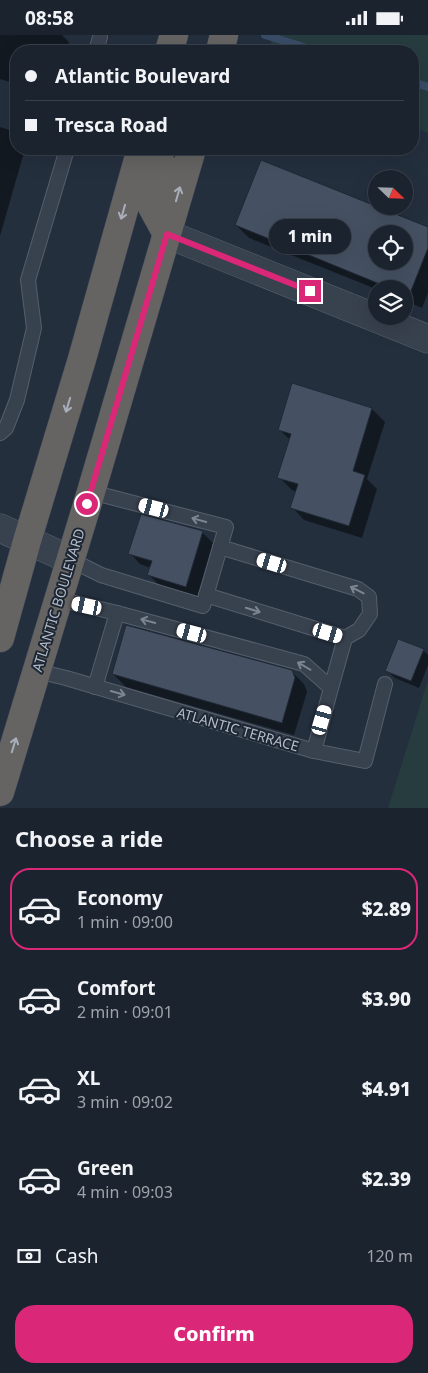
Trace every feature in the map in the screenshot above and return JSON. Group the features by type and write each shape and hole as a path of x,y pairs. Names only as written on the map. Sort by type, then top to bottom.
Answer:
{"highway":[{"path":"0,638 139,155"},
{"path":"153,155 163,166 151,205 167,234"},
{"name":"ATLANTIC BOULEVARD","path":"0,792 71,560 190,155"}],"street":[{"path":"167,234 428,339"},
{"path":"0,528 71,560"}],"lane":[{"path":"98,45 100,37"},
{"path":"0,433 6,428 17,400 34,328 28,280 65,155"},
{"path":"71,560 101,575 203,607 226,527 91,492"},
{"path":"220,547 358,589 368,597 370,614 359,630 345,638 314,751"},
{"path":"206,595 345,638"},
{"path":"58,599 118,613 304,664 331,688"},
{"path":"95,687 118,613"},
{"name":"ATLANTIC TERRACE","path":"37,671 314,751 365,761 386,685"}],"green space":[{"path":"273,35 428,35 428,133 419,129 419,45 270,45"},
{"path":"428,680 428,808 389,808 389,805"}],"building":[{"path":"261,160 368,203 368,215 398,215 428,227 428,248 413,286 413,280 370,280 235,225"},
{"path":"292,383 372,408 353,471 365,475 349,526 290,508 298,484 277,478 291,434 278,430"},
{"path":"141,514 203,531 186,587 147,575 152,561 128,554"},
{"path":"126,625 292,670 295,678 282,723 112,674"},
{"path":"398,639 424,649 411,681 385,671"}],"waterway":[{"path":"265,35 297,45"},
{"path":"419,84 428,87"}],"route":[{"path":"87,504 167,234 310,291"}]}
